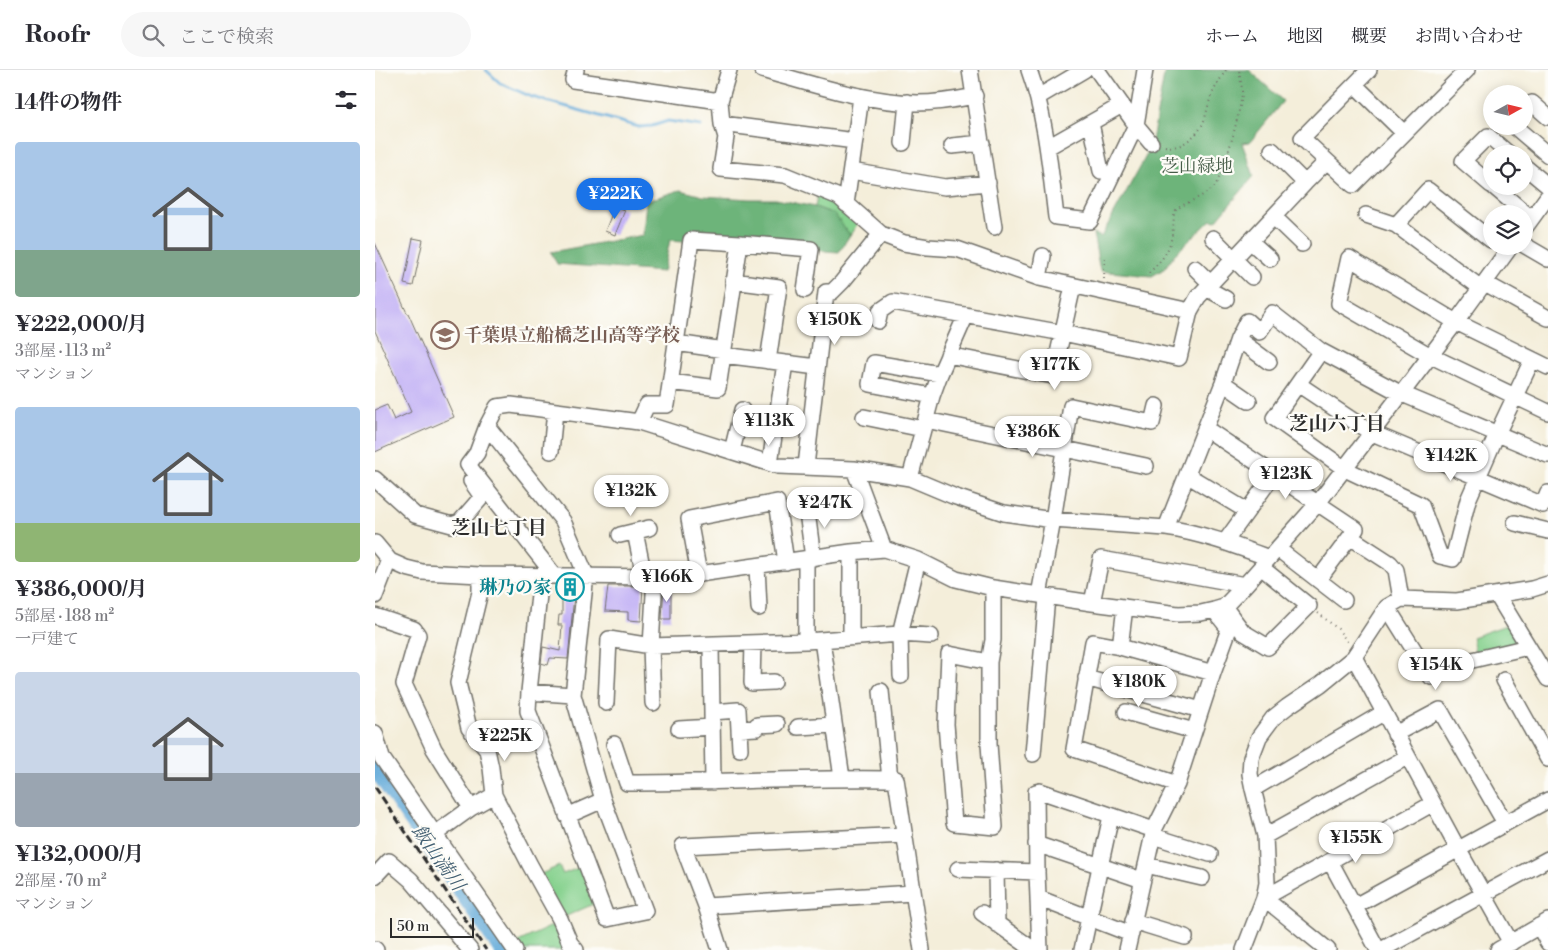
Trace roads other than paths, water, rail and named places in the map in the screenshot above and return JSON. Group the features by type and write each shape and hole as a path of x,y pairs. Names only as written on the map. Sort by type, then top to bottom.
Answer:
{"street":[{"path":"576,70 573,80 721,101"},
{"path":"729,70 721,101 722,124 726,137 721,169 785,175 839,198 881,234 904,243 957,249 1039,278 1190,311"},
{"path":"762,70 861,97 907,102 942,102 975,96"},
{"path":"970,70 994,227"},
{"path":"1029,70 1038,97 1048,147 1056,217 1090,221 1137,125 1145,70"},
{"path":"1038,97 1084,70"},
{"path":"1097,70 1151,143"},
{"path":"1369,70 1302,138 1353,185 1467,70"},
{"path":"1355,85 1404,134"},
{"path":"846,204 861,97"},
{"path":"903,143 907,102"},
{"path":"1533,103 1548,117"},
{"path":"1048,147 1122,105"},
{"path":"1091,122 1101,170"},
{"path":"722,124 855,141"},
{"path":"1525,135 1548,155"},
{"path":"1483,178 1463,161 1488,136 1498,145"},
{"path":"952,146 982,143"},
{"path":"1272,150 1305,183"},
{"path":"878,321 880,311 893,302 1063,333 1179,358 1190,311 1197,297 1327,161"},
{"path":"851,172 945,187 988,183"},
{"path":"1533,176 1548,194 1533,215"},
{"path":"1396,225 1428,190 1483,234"},
{"path":"1500,195 1510,205"},
{"path":"1366,215 1396,225 1483,285 1548,318"},
{"path":"1274,216 1302,244"},
{"path":"807,466 826,292 832,292 842,282 881,234"},
{"path":"1213,238 1252,277"},
{"path":"639,422 647,405 667,405 691,240 739,242 811,250 805,290"},
{"path":"1250,241 1270,259"},
{"path":"670,382 718,388 739,242"},
{"path":"1533,250 1548,259"},
{"path":"375,542 390,560 406,568 422,572 548,576 699,574 884,549 918,560 956,579 993,588 1178,614 1201,613 1219,608 1245,585 1318,503 1345,469 1370,432 1456,322 1502,255"},
{"path":"1039,278 1043,256"},
{"path":"1548,367 1456,322 1349,258 1339,303 1429,355 1548,412"},
{"path":"1195,268 1208,285 1226,299"},
{"path":"733,280 779,286 769,361"},
{"path":"948,355 1053,376 1073,286"},
{"path":"1167,528 1238,339 1247,321 1259,332 1272,313 1321,352 1400,393 1548,455"},
{"path":"910,478 932,396 966,315"},
{"path":"1238,339 1269,362"},
{"path":"676,343 769,361 817,367"},
{"path":"1321,352 1274,418 1345,469 1421,505 1440,556 1453,559 1468,500 1477,477 1532,360"},
{"path":"770,463 785,363"},
{"path":"932,396 870,384 874,363 940,374"},
{"path":"1223,383 1249,400"},
{"path":"1298,384 1370,432 1543,505 1548,493"},
{"path":"375,479 415,515 452,525 460,522 480,498 480,494 465,472 468,465 477,454 487,426 497,407 511,405 639,422 778,466 854,469 910,478 953,496 1003,513 1053,520 1181,530 1225,542 1270,558 1318,580 1344,600"},
{"path":"1033,754 1043,596 1071,406 1152,423 1156,406"},
{"path":"732,451 742,410"},
{"path":"551,451 555,411"},
{"path":"864,417 925,424 1064,449 1145,466"},
{"path":"468,465 548,576 529,692 528,711 607,920 645,911 603,800 573,695 586,575 563,521 487,426"},
{"path":"1205,428 1356,529 1318,580"},
{"path":"854,469 884,549"},
{"path":"1225,542 1274,474"},
{"path":"1187,475 1247,511"},
{"path":"699,574 689,519 777,502 786,562"},
{"path":"806,504 810,559 806,641"},
{"path":"1515,523 1548,532"},
{"path":"620,535 642,530 650,576 653,703"},
{"path":"1350,538 1390,563 1396,570 1401,599"},
{"path":"851,552 851,637"},
{"path":"1219,608 1243,632 1268,647 1309,606 1270,558"},
{"path":"1092,603 1101,559 1245,585"},
{"path":"375,596 390,560"},
{"path":"901,676 900,634 918,560"},
{"path":"757,566 759,608"},
{"path":"480,575 480,592 458,682 469,728 487,750 494,795 560,919 570,943 576,950"},
{"path":"1244,950 1264,898 1267,883 1265,836 1250,774 1251,758 1259,737 1273,718 1321,684 1355,656 1387,607 1401,599 1457,601 1533,589 1548,584"},
{"path":"989,662 949,654 946,724 954,823 995,827 989,744 989,662 993,640 993,588"},
{"path":"1497,595 1548,679"},
{"path":"1120,647 1125,607"},
{"path":"1387,607 1431,677 1447,666 1528,647"},
{"path":"1127,950 1153,833 1177,784 1229,628 1219,608"},
{"path":"375,616 414,630 417,635 404,684 434,749 471,808"},
{"path":"606,704 609,639 651,646 806,641 900,634 931,636"},
{"path":"822,640 843,778"},
{"path":"1177,784 1074,749 1093,642 1120,647 1213,673"},
{"path":"753,643 752,683 774,682"},
{"path":"711,645 713,782"},
{"path":"1355,656 1383,713 1483,895 1505,947 1543,924 1548,942"},
{"path":"1086,678 1201,710"},
{"path":"1504,680 1548,759"},
{"path":"881,691 890,779"},
{"path":"529,692 573,695"},
{"path":"679,729 737,710 740,749"},
{"path":"1395,734 1440,710 1505,823"},
{"path":"1125,712 1194,732"},
{"path":"1253,789 1383,713"},
{"path":"739,729 757,728 757,725 777,724"},
{"path":"798,727 835,725"},
{"path":"375,733 382,758 515,950"},
{"path":"615,744 627,783 843,778 896,779 922,950"},
{"path":"1265,836 1407,757"},
{"path":"1040,950 1036,792 1040,791 1111,816 1209,854"},
{"path":"435,834 471,808 494,795"},
{"path":"567,816 603,800"},
{"path":"1355,906 1548,800"},
{"path":"1264,898 1433,804"},
{"path":"1082,950 1111,816"},
{"path":"720,950 706,906 683,846 905,835"},
{"path":"1036,844 1142,880"},
{"path":"1330,861 1379,950 1548,859"},
{"path":"375,876 389,861 411,880 470,950"},
{"path":"1147,864 1202,878"},
{"path":"958,869 1037,872"},
{"path":"996,870 997,924"},
{"path":"706,906 913,893"},
{"path":"1038,898 1089,919 1185,937"},
{"path":"1264,898 1328,950"},
{"path":"982,913 1034,950"}],"waterway":[{"path":"486,70 500,83 532,97 639,127 652,126 668,121 701,126"},
{"name":"飯山満川","path":"375,765 504,950"}],"railway":[{"path":"375,787 486,950"}],"place":[{"name":"千葉県立船橋芝山高等学校","path":"445,335"},
{"name":"琳乃の家","path":"570,587"}],"district":[{"name":"芝山六丁目","path":"1337,423"},
{"name":"芝山七丁目","path":"499,527"}],"park label":[{"name":"芝山緑地","path":"1197,166"}]}
